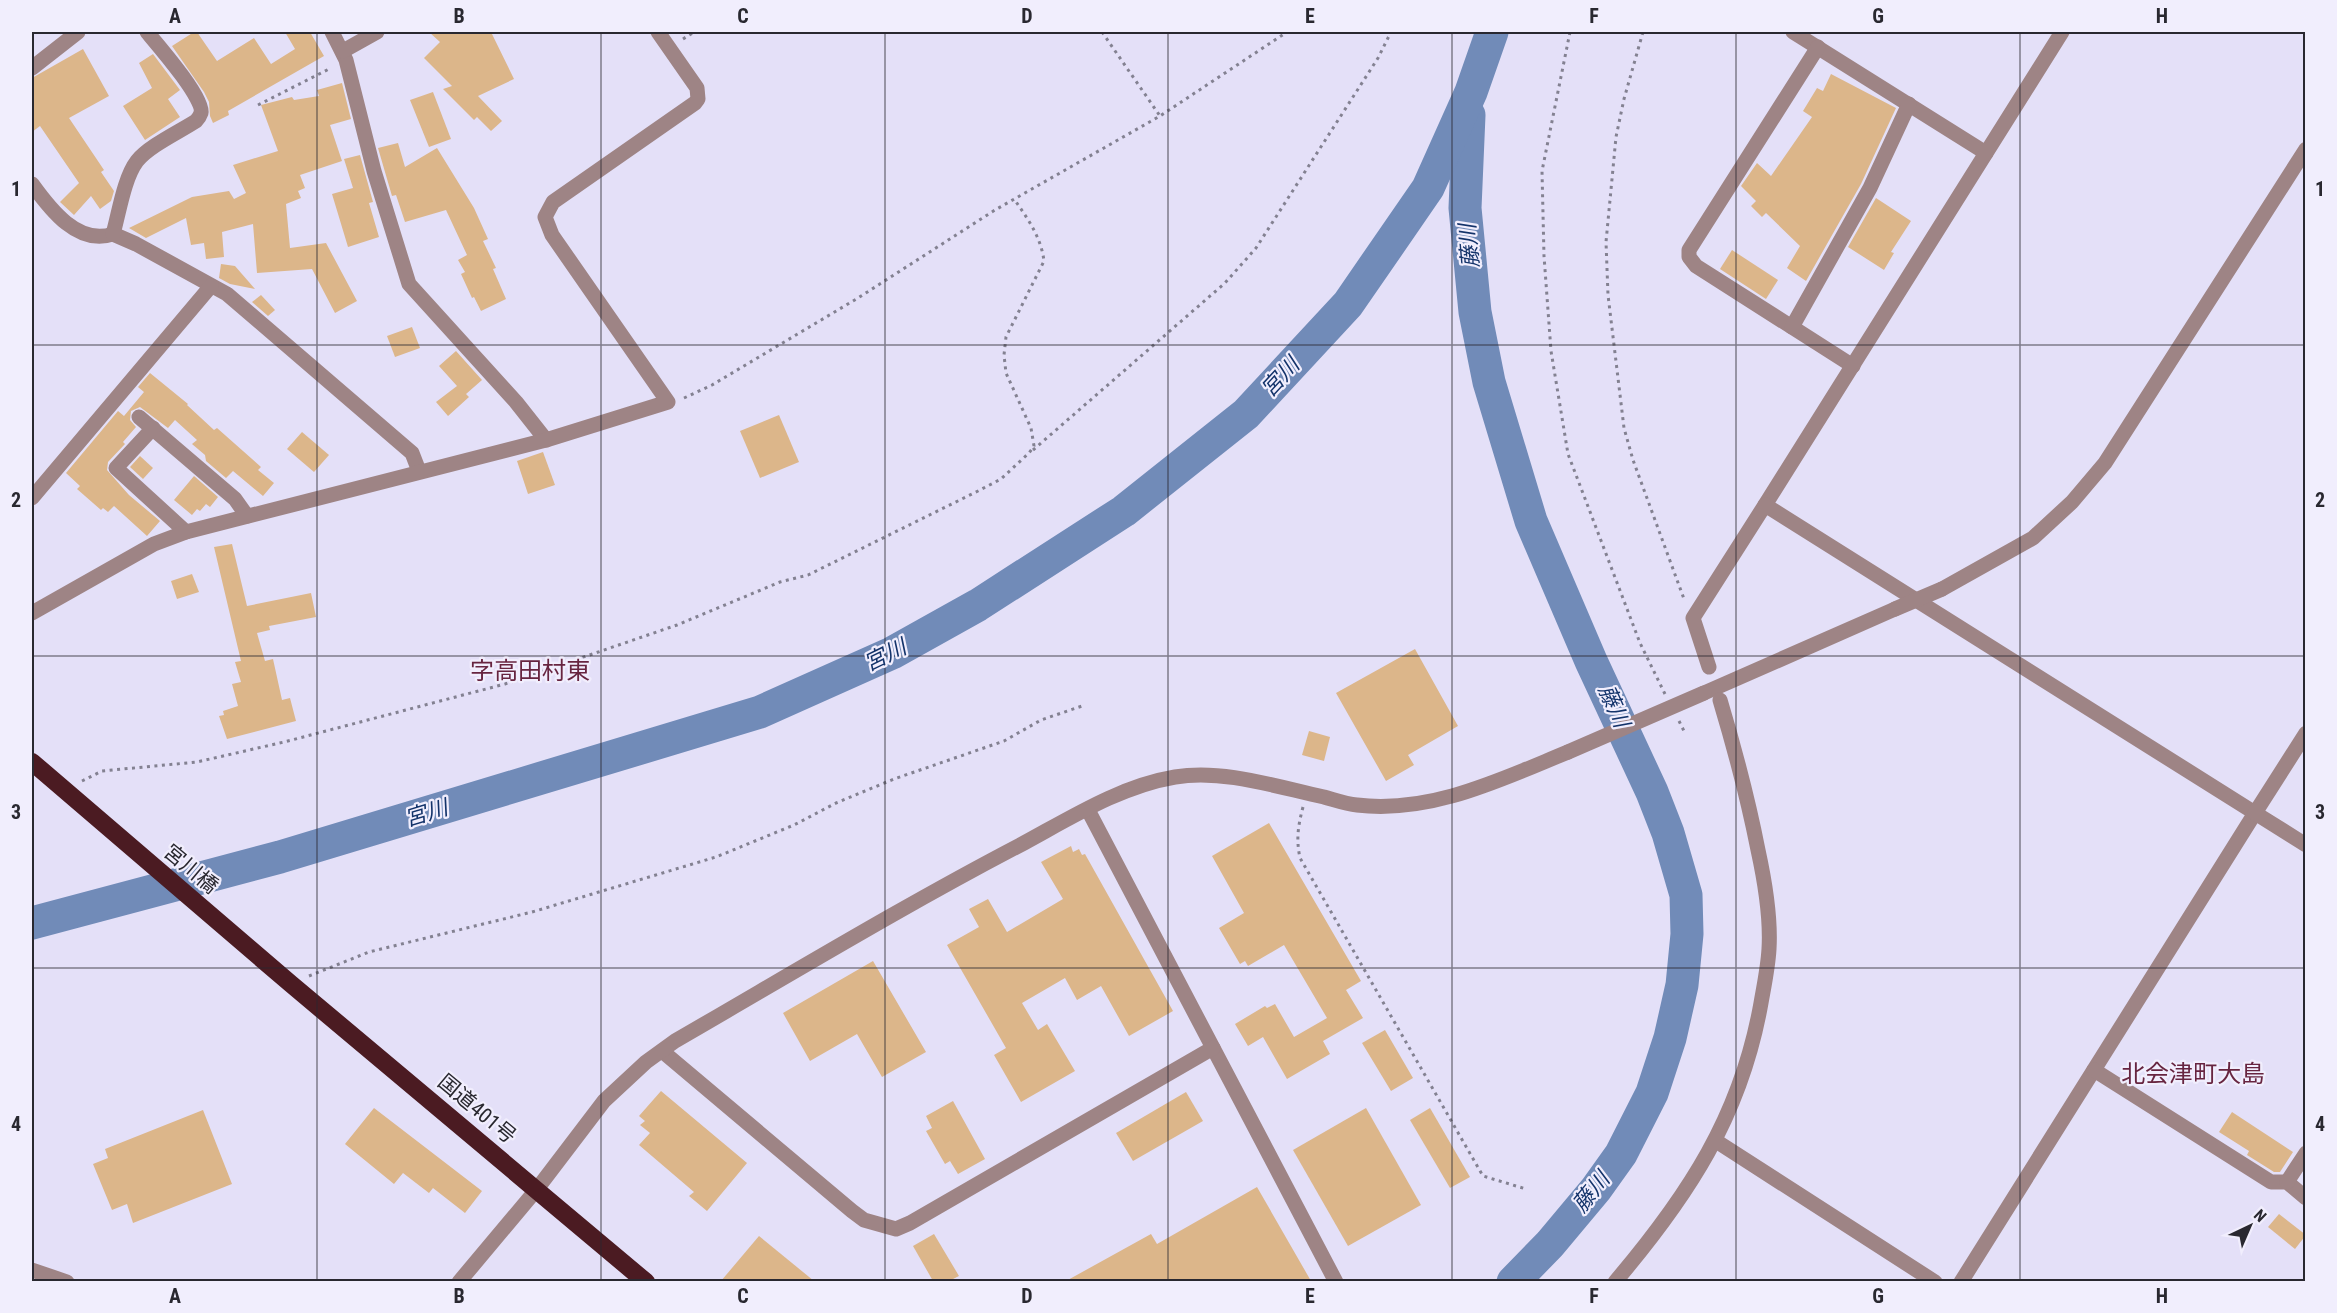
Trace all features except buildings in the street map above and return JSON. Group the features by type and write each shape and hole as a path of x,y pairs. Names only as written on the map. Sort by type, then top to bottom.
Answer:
{"highway":[{"path":"32,762 70,795"},
{"name":"宮川橋","path":"70,795 285,978"},
{"name":"国道401号","path":"285,978 646,1281"}],"street":[{"path":"32,68 78,32"},
{"path":"113,234 131,172 138,161 146,153 196,121 201,113 195,95 174,63 147,32"},
{"path":"332,32 345,56 374,171 409,284 516,402 546,440"},
{"path":"345,56 377,32"},
{"path":"32,613 154,544 186,532 546,440 668,402 552,235 545,217 553,202 699,99 697,88 658,32"},
{"path":"1793,32 1986,153"},
{"path":"1709,668 1693,618 2062,32"},
{"path":"1818,47 1689,250 1689,257 1696,266 1853,366"},
{"path":"1792,327 1870,188 1909,104"},
{"path":"459,1281 537,1190 604,1101 675,1041 966,873 1133,787 1177,776 1218,776 1356,805 1385,807 1416,805 1448,797 1526,770 1942,589 2033,538 2073,502 2105,463 2306,149"},
{"path":"32,184 51,209 62,219 91,237 102,238 113,234 136,244 227,294 412,453 419,471"},
{"path":"32,498 211,286"},
{"path":"139,417 235,499 247,516"},
{"path":"153,428 116,468 186,532"},
{"path":"1765,505 2306,845"},
{"path":"1615,1281 1677,1204 1716,1141 1738,1092 1756,1027 1769,949 1764,882 1740,766 1720,700"},
{"path":"1961,1281 2306,733"},
{"path":"1088,810 1336,1281"},
{"path":"662,1051 852,1211 864,1220 896,1229 1213,1048"},
{"path":"2094,1070 2271,1182 2287,1182 2306,1198"},
{"path":"1716,1141 1935,1281"},
{"path":"2287,1182 2306,1152"},
{"path":"32,1270 67,1281"}],"path":[{"path":"1102,32 1160,116"},
{"path":"668,402 683,399 712,386 858,298 1014,199 1160,116 1287,32"},
{"path":"70,795 102,771 197,762 284,742 505,684 666,629 780,582 808,574 895,534 1001,479 1225,283 1256,248 1378,58 1391,32"},
{"path":"1570,32 1542,171 1544,256 1551,351 1568,454 1640,643 1670,703"},
{"path":"1643,32 1624,99 1614,148 1606,242 1608,295 1624,428 1633,460 1693,618"},
{"path":"258,105 345,56"},
{"path":"1014,199 1032,225 1043,247 1044,261 1006,337 1004,355 1006,374 1031,428 1034,446 1029,453"},
{"path":"285,978 369,952 532,912 716,856 794,825 836,803 1004,741 1041,720 1082,706"},
{"path":"1675,713 1684,733"},
{"path":"1307,794 1297,828 1300,858 1483,1176 1526,1189"}],"waterway":[{"name":"宮川","path":"32,923 280,857 760,712 892,653 978,605 1124,511 1246,414 1348,304 1428,188 1471,92 1492,32"},
{"name":"藤川","path":"1469,115 1465,208 1475,312 1489,382 1531,521 1591,661 1652,792 1668,833 1686,895 1687,934 1682,985 1670,1038 1652,1093 1621,1154 1596,1189 1550,1244 1513,1282"}],"district":[{"name":"字高田村東","path":"530,671"},
{"name":"北会津町大島","path":"2193,1074"}]}
